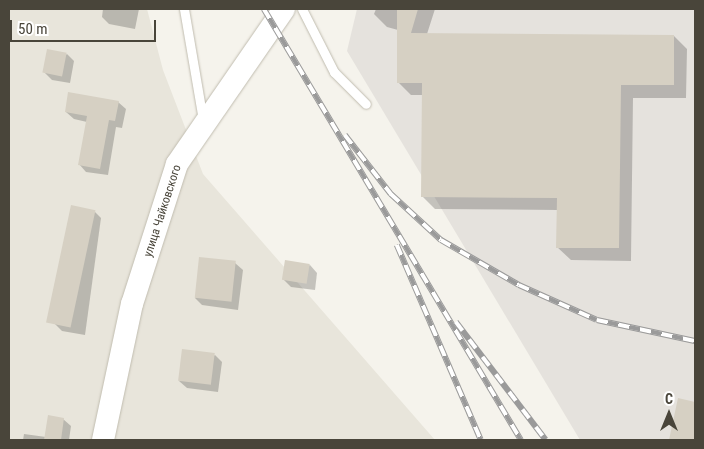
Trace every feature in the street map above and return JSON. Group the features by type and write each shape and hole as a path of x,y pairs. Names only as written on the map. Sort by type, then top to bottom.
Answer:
{"street":[{"name":"улица Чайковского","path":"102,440 132,304 177,164 284,9"}],"lane":[{"path":"184,9 204,125"},
{"path":"302,9 334,72 366,104"}],"shaded area":[{"path":"9,9 147,9 163,70 203,174 435,440 9,440"},
{"path":"357,9 695,9 695,440 580,440 347,51"}],"building":[{"path":"397,9 418,9 411,33 674,35 674,85 621,85 619,248 556,248 557,198 421,197 422,83 397,83"},
{"path":"47,49 67,53 62,76 42,73"},
{"path":"68,92 119,101 115,121 109,120 100,169 78,165 87,116 65,112"},
{"path":"71,205 95,210 71,328 46,322"},
{"path":"199,257 236,261 232,302 195,298"},
{"path":"285,260 310,264 307,284 282,280"},
{"path":"182,349 215,353 211,385 178,381"},
{"path":"678,398 695,402 695,440 669,440"},
{"path":"48,415 64,418 61,440 44,440"}],"railway":[{"path":"264,9 521,440"},
{"path":"345,135 391,194 441,240 519,285 597,320 695,341"},
{"path":"397,245 481,440"},
{"path":"456,322 546,440"}]}
